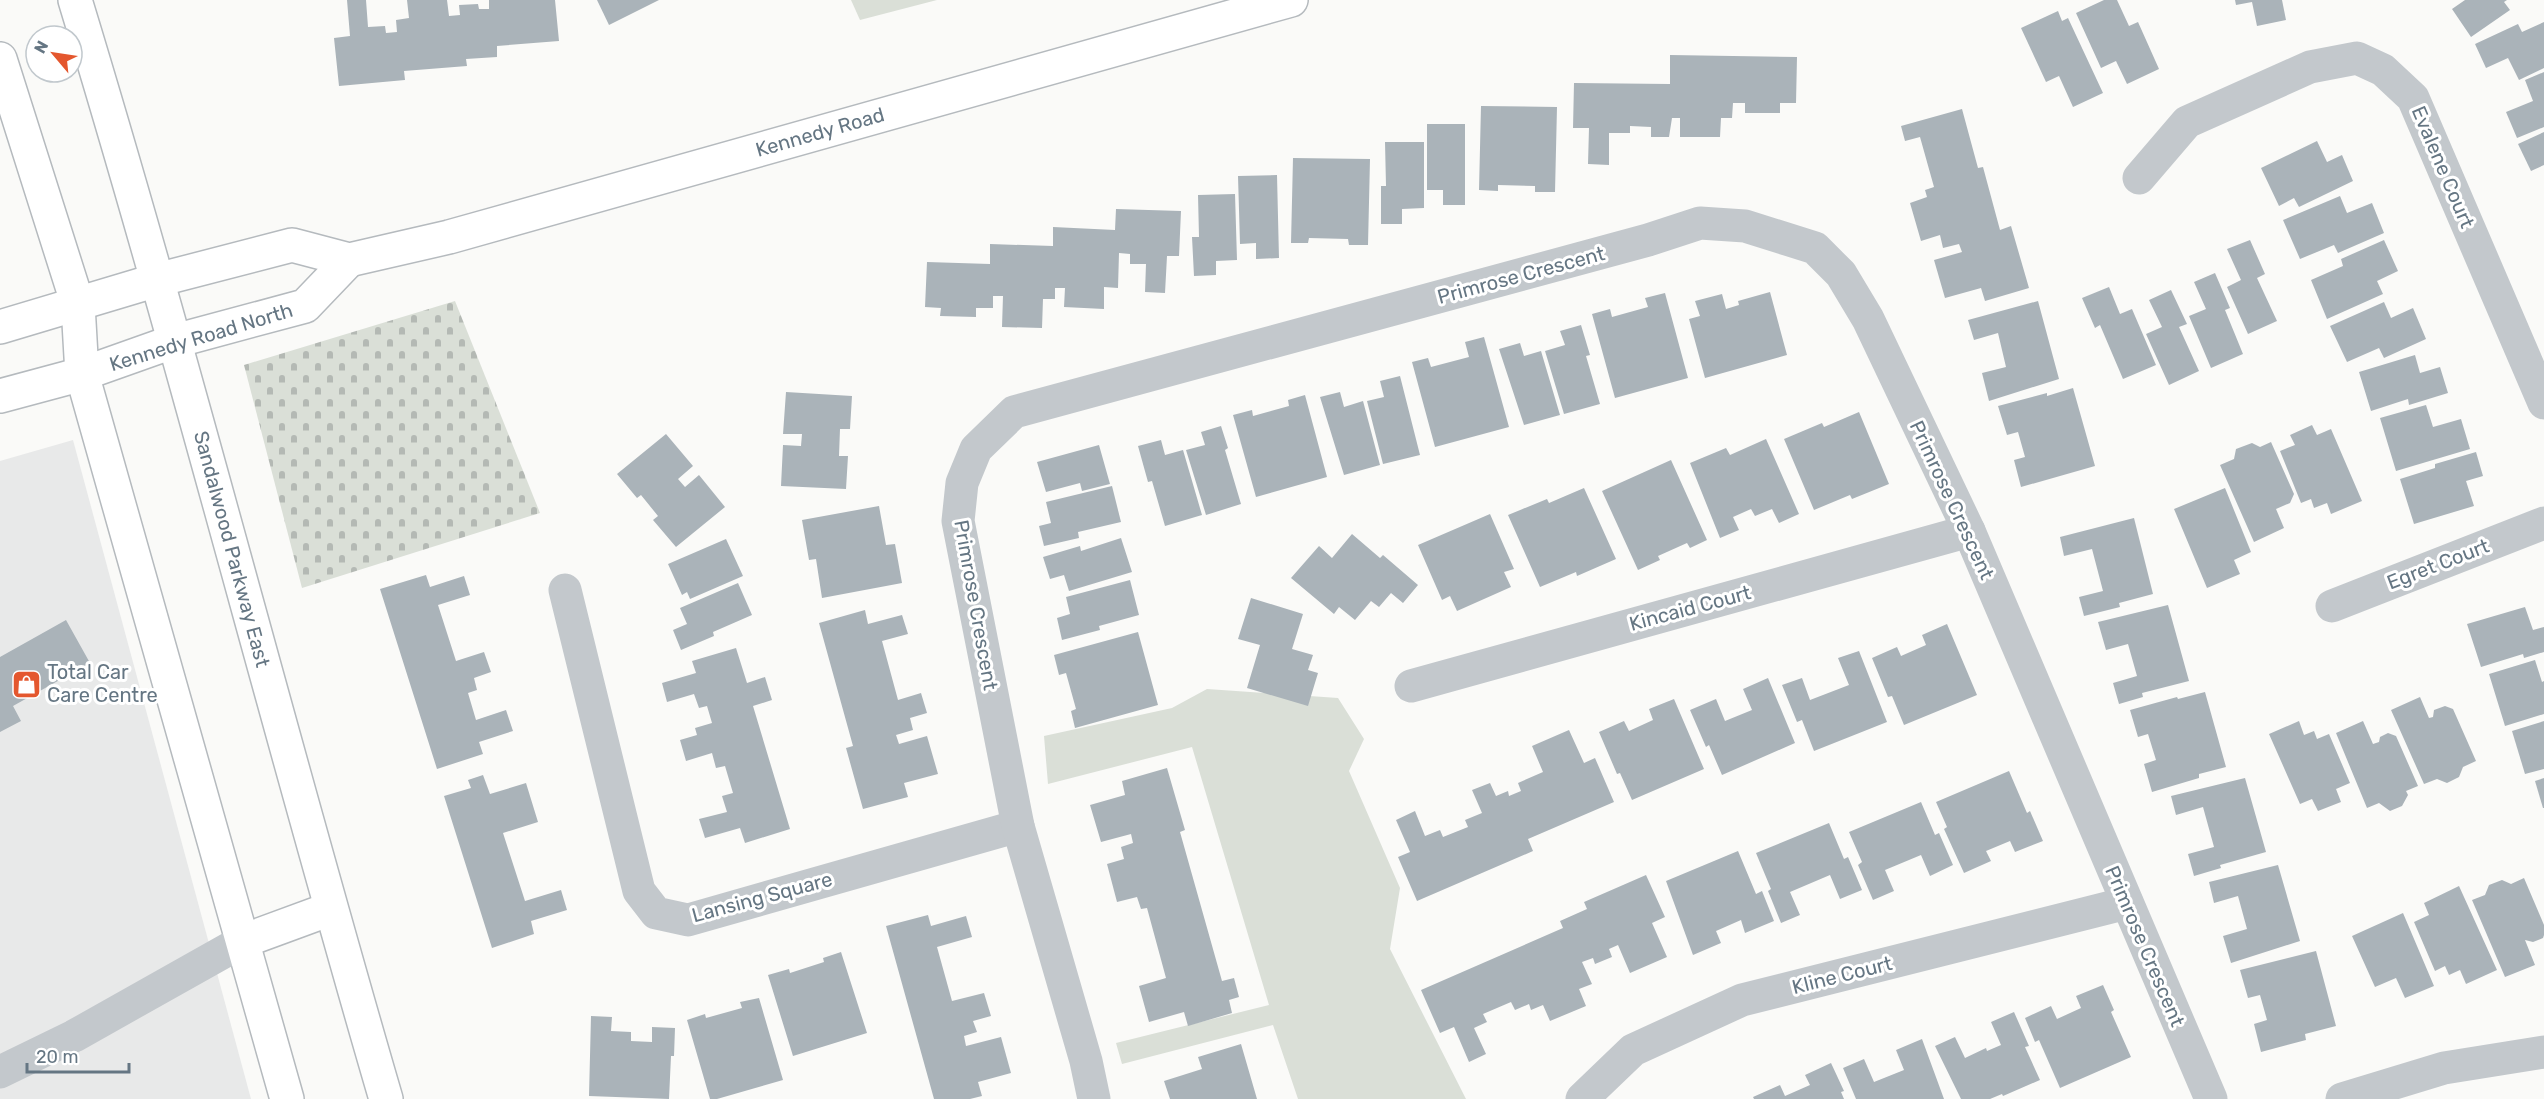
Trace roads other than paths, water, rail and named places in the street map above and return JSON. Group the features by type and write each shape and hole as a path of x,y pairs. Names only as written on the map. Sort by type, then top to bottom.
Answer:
{"main road":[{"name":"Sandalwood Parkway East","path":"75,0 176,342 330,909 386,1099"},
{"name":"Kennedy Road","path":"349,260 461,234 1291,0"},
{"path":"0,59 78,305 82,374 287,1099"},
{"path":"0,327 157,280 292,245 349,260"},
{"name":"Kennedy Road North","path":"0,396 82,374 176,342 305,306 349,260"},
{"path":"243,941 330,909"}],"street":[{"name":"Evalene Court","path":"2139,178 2187,122 2310,67 2357,58 2383,70 2413,98 2544,403"},
{"name":"Primrose Crescent","path":"1094,1099 1086,1061 1018,826 958,521 962,483 976,449 1014,412 1648,240 1700,223 1745,226 1815,248 1841,274 1868,319 1969,531 2211,1099"},
{"name":"Egret Court","path":"2332,606 2544,523"},
{"name":"Kincaid Court","path":"1411,686 1969,531"},
{"name":"Lansing Square","path":"565,590 639,891 656,913 688,920 1018,826"},
{"name":"Kline Court","path":"1582,1099 1633,1050 1742,1000 2127,903"},
{"path":"0,1072 74,1036 243,941"},
{"path":"2342,1099 2444,1068 2544,1052"}],"place":[{"name":"Total Car Care Centre","path":"26,684"}]}
